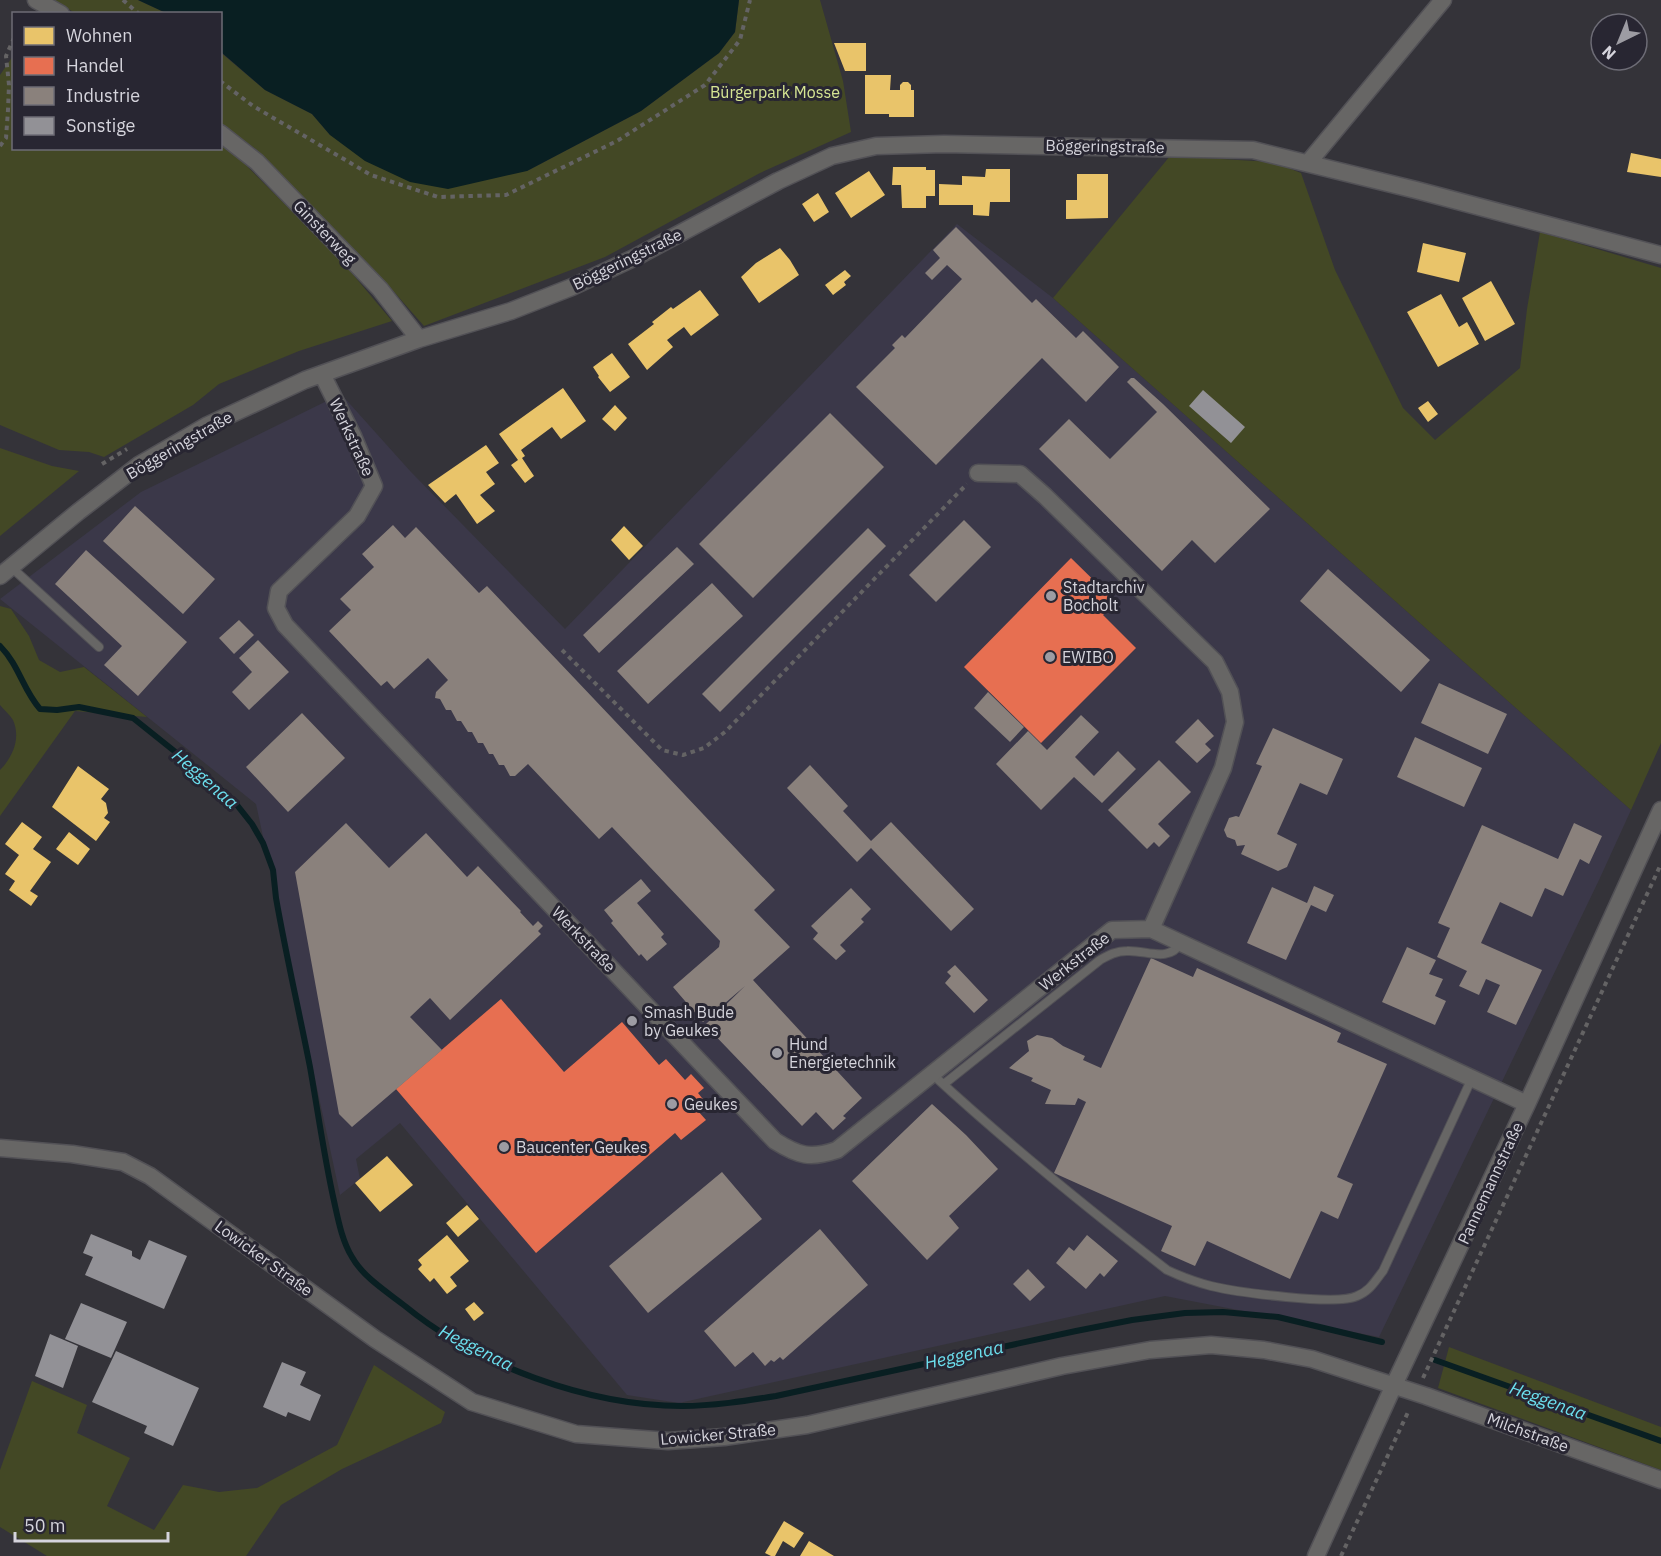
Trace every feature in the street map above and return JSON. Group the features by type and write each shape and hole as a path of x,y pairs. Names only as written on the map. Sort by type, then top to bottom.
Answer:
{"street":[{"path":"36,0 57,12"},
{"path":"1308,163 1443,0"},
{"name":"Ginsterweg","path":"222,135 257,162 380,288 419,339"},
{"name":"Böggeringstraße","path":"5,572 139,465 208,424 305,380 572,287 636,257 778,181 832,156 876,146 944,144 1253,150 1661,255"},
{"name":"Werkstraße","path":"322,374 353,436 374,486 357,516 279,591 276,608 285,625 776,1141 791,1151 807,1156 822,1155 837,1150 938,1079 1112,930 1151,929 1527,1104"},
{"path":"978,473 1020,474 1046,496 1215,662 1230,692 1234,722 1223,768 1151,929"},
{"name":"Pannemannstraße","path":"1316,1556 1661,810"},
{"name":"Lowicker Straße","path":"0,1148 72,1154 123,1162 150,1176 375,1339 472,1402 576,1434 668,1441 724,1437 807,1425 1062,1366 1150,1350 1211,1345 1264,1350 1312,1359 1394,1385"},
{"name":"Milchstraße","path":"1394,1385 1661,1480"}],"lane":[{"path":"5,572 99,647"},
{"path":"1181,943 1176,951 1168,955 1113,952 938,1079 1057,1182 1167,1270 1185,1279 1212,1287 1340,1301 1356,1297 1370,1289 1383,1271 1472,1078"}],"path":[{"path":"123,0 137,12"},
{"path":"222,82 254,106 325,150 371,175 438,198 506,195 617,141 705,86 741,40 750,0"},
{"path":"0,146 6,138 8,110 6,56 12,43"},
{"path":"562,650 662,750 683,755 704,748 725,732 978,473"},
{"path":"1341,1556 1661,864"}],"shaded area":[{"path":"957,224 1053,298 1631,810 1379,1337 1165,1296 679,1403 627,1395 400,1123 356,1159 360,1179 340,1195 256,804 0,599 141,492 341,394 411,472 565,629"}],"green space":[{"path":"53,0 138,0 164,12 73,12"},
{"name":"Bürgerpark Mosse","path":"739,0 820,0 843,81 851,132 760,173 605,257 424,326 388,285 257,150 222,124 222,54 265,90 312,114 330,135 527,171 641,111 719,53 735,32"},
{"path":"12,57 12,150 222,150 222,143 345,265 392,321 299,351 219,384 193,405 104,457 89,452 59,450 0,425 0,75"},
{"path":"1170,156 1273,162 1301,173 1335,270 1403,408 1435,440 1520,368 1540,232 1661,268 1661,743 1631,810 1053,298"},
{"path":"0,448 52,466 79,471 0,536"},
{"path":"0,606 11,609 29,636 39,660 60,672 84,667 147,717 75,711 0,816 0,770 12,753 16,734 13,720 0,705"},
{"path":"1449,1347 1661,1427 1661,1470 1438,1388"},
{"path":"374,1365 445,1412 441,1423 342,1469 281,1505 246,1556 47,1556 0,1527 0,1470 32,1381 87,1405 77,1433 130,1458 107,1506 154,1530 183,1485 219,1492 257,1488 337,1445"}],"water":[{"path":"138,0 739,0 735,32 719,53 641,111 527,171 448,189 410,182 365,161 330,135 312,114 265,90 222,53 222,12 164,12"}],"building: Wohnen":[{"path":"834,43 866,43 866,71 845,71"},
{"path":"865,75 891,75 890,90 900,90 903,82 908,82 911,90 914,90 914,117 865,114"},
{"path":"1631,153 1661,159 1661,177 1627,172"},
{"path":"893,167 926,167 926,170 935,170 935,196 926,196 926,208 902,208 901,185 892,185"},
{"path":"986,169 1010,169 1010,202 990,202 989,216 973,215 973,205 939,205 939,184 962,185 962,176 985,177"},
{"path":"869,171 885,195 851,218 835,193"},
{"path":"1077,174 1108,174 1108,218 1066,219 1066,200 1077,200"},
{"path":"818,193 829,212 814,222 802,204"},
{"path":"1423,243 1466,253 1459,282 1417,272"},
{"path":"780,248 799,275 759,303 741,277 756,263"},
{"path":"845,270 851,276 844,282 846,285 833,295 825,285"},
{"path":"1491,281 1515,324 1485,341 1462,298"},
{"path":"700,290 719,315 691,336 684,327 676,333 667,340 673,347 647,370 628,344 671,307 673,309"},
{"path":"1441,294 1459,327 1467,322 1479,344 1438,367 1407,312"},
{"path":"612,353 630,377 610,392 593,367"},
{"path":"563,388 586,421 561,439 552,427 521,450 525,456 522,458 534,476 525,483 511,465 518,460 499,434"},
{"path":"1428,401 1438,414 1428,422 1418,408"},
{"path":"615,405 627,418 615,431 602,419"},
{"path":"486,445 499,463 486,472 495,484 480,495 495,511 477,524 456,494 445,503 428,485"},
{"path":"624,526 643,546 629,560 611,540"},
{"path":"78,766 109,789 101,799 106,803 108,813 104,818 110,822 96,841 52,807"},
{"path":"22,822 42,837 33,849 51,862 30,891 38,896 31,906 9,890 15,881 5,874 19,855 5,844"},
{"path":"69,832 90,849 78,865 56,849"},
{"path":"387,1156 413,1185 380,1212 355,1183"},
{"path":"467,1205 479,1219 458,1237 446,1223"},
{"path":"447,1235 469,1261 450,1277 457,1286 447,1294 434,1278 430,1282 418,1269 422,1265 418,1260"},
{"path":"474,1302 484,1313 474,1321 465,1309"},
{"path":"784,1521 804,1533 794,1548 783,1541 775,1556 771,1556 765,1553"},
{"path":"809,1541 834,1556 800,1556"}],"building: Handel":[{"name":"EWIBO","path":"1071,558 1116,602 1103,615 1136,648 1041,743 964,667"},
{"name":"Baucenter Geukes","path":"501,999 564,1072 622,1022 659,1065 666,1059 685,1080 691,1074 704,1088 698,1093 706,1103 698,1111 706,1120 681,1140 675,1133 536,1253 396,1089"}],"building: Industrie":[{"path":"956,227 1032,303 1036,299 1076,338 1083,331 1119,367 1086,402 1042,358 936,465 856,387 895,348 892,345 902,335 905,338 962,279 947,265 932,280 925,273 940,258 933,250"},
{"path":"1134,378 1163,404 1270,509 1215,563 1192,540 1162,571 1039,449 1069,419 1110,459 1157,412 1127,382"},
{"path":"830,413 884,467 753,598 699,544"},
{"path":"135,506 215,579 183,614 103,541"},
{"path":"964,520 991,547 936,602 909,575"},
{"path":"393,525 405,538 416,527 479,593 487,586 775,890 754,910 790,947 753,980 862,1098 843,1116 846,1118 833,1130 816,1112 802,1126 705,1025 745,986 703,1022 673,987 719,947 720,941 612,827 599,839 528,764 515,776 510,776 504,765 499,765 493,754 489,754 483,743 478,743 472,732 468,732 461,721 457,721 451,710 446,710 440,699 435,698 436,692 448,680 428,658 394,689 387,681 381,686 329,631 351,610 340,599 374,567 362,554"},
{"path":"868,528 886,546 720,712 702,694"},
{"path":"677,547 694,564 599,653 583,635"},
{"path":"86,550 187,642 138,696 104,665 122,646 55,584"},
{"path":"1328,569 1430,660 1401,692 1300,601"},
{"path":"712,583 743,616 648,704 617,671"},
{"path":"239,620 254,635 234,654 219,638"},
{"path":"258,640 289,672 249,710 232,692 252,672 239,658"},
{"path":"1439,683 1507,714 1488,754 1421,723"},
{"path":"988,692 1024,727 1010,742 974,708"},
{"path":"302,713 345,758 288,812 246,767"},
{"path":"1081,715 1099,732 1075,757 1094,776 1118,751 1136,769 1102,803 1074,777 1041,810 996,764 1028,731 1047,750"},
{"path":"1198,719 1214,736 1205,744 1211,750 1197,763 1175,742"},
{"path":"1273,728 1343,759 1327,795 1300,783 1277,834 1297,844 1287,867 1278,871 1241,854 1245,845 1237,846 1235,840 1227,837 1224,830 1229,818 1239,817 1262,766 1256,764"},
{"path":"1415,737 1482,768 1464,807 1397,777"},
{"path":"1159,760 1191,792 1158,824 1170,836 1159,847 1154,842 1147,849 1108,810"},
{"path":"810,765 848,806 843,811 871,841 891,822 974,909 951,931 871,848 857,862 787,788"},
{"path":"346,823 389,868 426,833 467,877 478,866 533,926 538,921 543,926 538,931 541,934 450,1020 430,998 410,1017 442,1050 352,1127 339,1114 295,872"},
{"path":"1574,823 1602,836 1589,864 1580,859 1563,896 1545,888 1532,917 1500,902 1481,943 1542,970 1516,1025 1487,1012 1500,985 1486,979 1479,995 1459,986 1467,971 1437,957 1450,928 1438,923 1482,825 1558,859"},
{"path":"641,879 651,891 637,903 664,934 661,937 667,944 647,961 641,954 639,956 611,923 613,921 604,910"},
{"path":"1314,886 1334,895 1326,912 1311,905 1286,960 1247,943 1272,887 1307,903"},
{"path":"851,888 871,909 861,919 864,922 840,945 846,951 836,960 813,939 818,933 811,926"},
{"path":"1407,947 1436,960 1429,974 1443,979 1435,996 1446,1001 1435,1025 1382,1002"},
{"path":"1151,958 1193,977 1197,968 1324,1025 1341,1033 1337,1042 1387,1064 1337,1177 1353,1184 1338,1219 1321,1211 1290,1279 1207,1241 1195,1266 1161,1251 1172,1226 1054,1173 1086,1102 1078,1098 1075,1105 1045,1104 1051,1090 1031,1081 1033,1078 1009,1068 1029,1051 1027,1041 1037,1035 1052,1038 1085,1056 1083,1060 1101,1068"},
{"path":"955,965 988,1000 974,1013 945,983 951,976 947,972"},
{"path":"932,1104 998,1169 949,1216 959,1228 927,1260 852,1181"},
{"path":"722,1172 762,1219 648,1313 609,1266"},
{"path":"820,1229 868,1285 783,1360 780,1357 774,1362 771,1360 765,1366 753,1352 735,1367 704,1331"},
{"path":"1087,1235 1118,1261 1104,1277 1100,1273 1086,1289 1056,1263 1069,1247 1074,1251"},
{"path":"1028,1269 1045,1287 1030,1301 1013,1284"}],"building: Sonstige":[{"path":"1203,390 1245,427 1231,443 1189,406"},
{"path":"91,1234 132,1251 132,1256 140,1260 149,1240 187,1256 164,1309 85,1275 93,1257 83,1253"},
{"path":"81,1303 127,1322 111,1358 65,1339"},
{"path":"50,1334 78,1346 63,1388 35,1376"},
{"path":"116,1351 199,1388 173,1446 144,1433 147,1426 92,1402"},
{"path":"282,1362 306,1372 300,1385 321,1395 310,1421 288,1412 286,1417 263,1407"}],"waterway":[{"name":"Heggenaa","path":"0,646 12,661 29,694 40,709 57,710 79,707 133,718 233,800 252,824 263,843 273,870 276,898 310,1067 327,1167 346,1244 362,1271 376,1284 465,1347 500,1364 572,1390 609,1399 682,1406 776,1396 1076,1331 1185,1313 1223,1312 1278,1317 1382,1342"},
{"name":"Heggenaa","path":"1435,1360 1661,1441"}],"place":[{"name":"Stadtarchiv Bocholt","path":"1051,596"},
{"name":"EWIBO","path":"1050,657"},
{"name":"Smash Bude by Geukes","path":"632,1021"},
{"name":"Hund Energietechnik","path":"777,1053"},
{"name":"Geukes","path":"672,1104"},
{"name":"Baucenter Geukes","path":"504,1147"}]}
